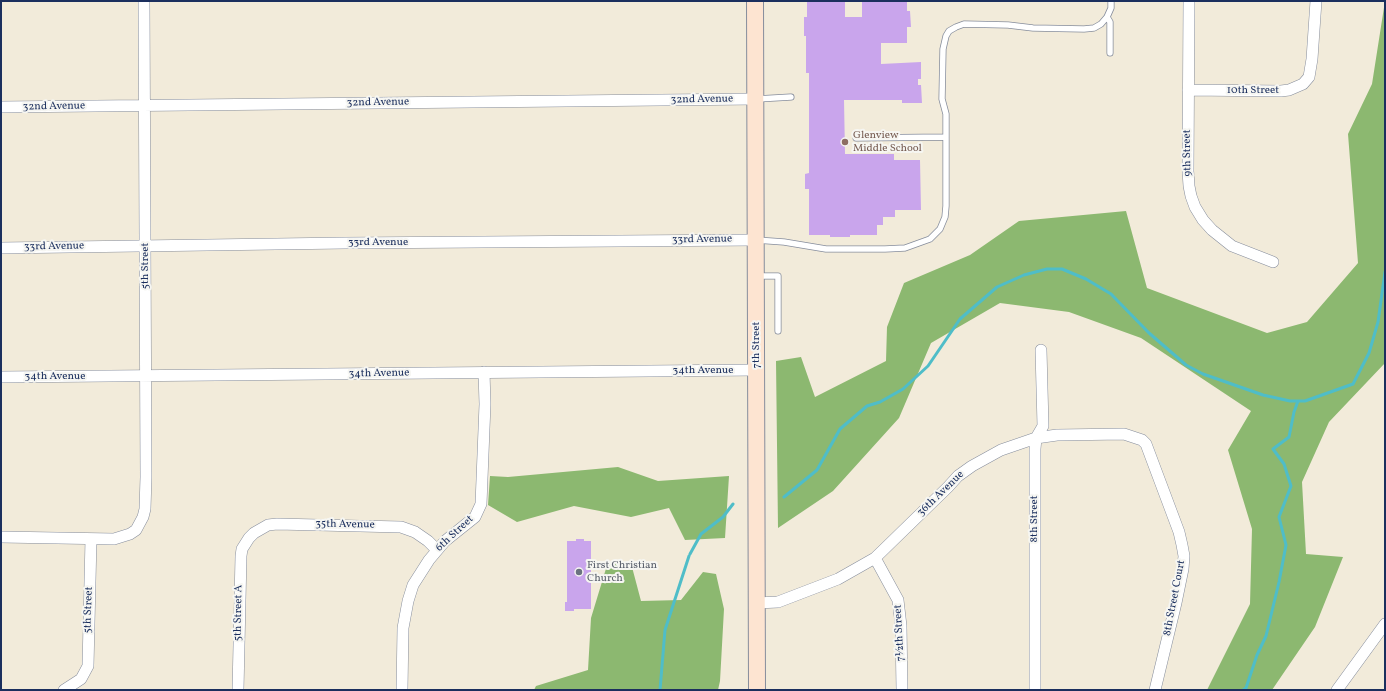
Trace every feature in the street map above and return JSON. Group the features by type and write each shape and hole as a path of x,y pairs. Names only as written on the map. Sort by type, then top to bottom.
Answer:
{"main road":[{"name":"7th Street","path":"755,1 757,690"}],"street":[{"name":"5th Street","path":"64,690 81,679 88,666 91,539 121,537 130,534 136,530 143,517 145,508 146,106 144,1"},
{"name":"9th Street","path":"1189,1 1188,178 1190,191 1203,220 1212,230 1232,246 1273,262"},
{"name":"10th Street","path":"1188,90 1281,91 1289,90 1303,84 1308,77 1312,59 1316,1"},
{"name":"32nd Avenue","path":"1,107 755,99"},
{"name":"33rd Avenue","path":"1,248 353,243 756,240"},
{"name":"8th Street","path":"1035,690 1035,449 1036,438 1043,426 1041,350"},
{"name":"34th Avenue","path":"1,377 757,370"},
{"name":"6th Street","path":"402,690 403,628 408,601 413,585 437,550 445,541 475,517 481,504 485,404 484,372"},
{"name":"36th Avenue","path":"757,603 778,602 838,579 875,558 958,476 972,466 1001,450 1036,438 1057,435 1124,434 1142,440"},
{"name":"8th Street Court","path":"1142,440 1146,444 1179,532 1184,556 1176,603 1154,690"},
{"name":"35th Avenue","path":"249,538 262,528 277,524 390,526 401,527 415,532 437,550"},
{"path":"1,537 91,539"},
{"name":"5th Street A","path":"238,690 241,556 242,549 249,538"},
{"name":"7½th Street","path":"875,558 898,600 901,626 902,690"},
{"path":"1337,690 1385,624"}],"lane":[{"path":"756,240 784,242 826,249 885,249 905,248 930,239 940,229 945,217 946,114 942,99 943,49 946,36 949,31 956,26 964,24 1084,29 1101,24 1107,17 1111,8 1111,1"},
{"path":"1107,17 1110,22 1110,53"},
{"path":"755,99 791,97"},
{"path":"856,138 946,138"},
{"path":"756,276 778,276 778,330"}],"green space":[{"path":"1385,1 1385,363 1329,422 1302,482 1306,554 1343,557 1315,627 1272,690 1207,690 1250,604 1252,529 1228,450 1251,411 1141,338 1069,312 1000,303 931,343 899,418 833,491 778,528 776,361 801,357 815,397 886,361 887,327 904,283 970,255 1019,221 1126,211 1147,288 1267,333 1307,322 1358,263 1348,134 1372,84"},
{"path":"618,467 658,481 729,476 725,538 685,540 669,508 631,517 574,506 517,522 488,505 490,476 508,477"},
{"path":"608,562 632,567 641,601 681,600 703,572 716,574 724,609 720,681 718,690 534,690 536,686 588,670 591,618"}],"building":[{"path":"807,1 845,1 845,17 862,17 862,1 907,1 907,11 910,11 911,27 907,27 907,43 881,43 881,64 921,62 921,79 918,79 918,85 921,85 922,103 902,103 902,100 844,100 845,154 894,154 894,160 920,160 921,210 895,210 895,217 883,217 883,225 877,225 877,235 830,237 830,235 809,235 809,189 805,189 805,174 809,173 809,73 806,73 806,36 804,36 804,17 807,17"},
{"name":"First Christian Church","path":"576,539 591,541 591,609 574,609 574,611 565,611 565,602 567,602 567,541 576,541"}],"waterway":[{"path":"784,497 817,470 840,429 867,406 880,402 903,389 928,366 960,319 997,287 1024,275 1047,269 1062,269 1086,279 1111,294 1149,333 1186,365 1203,374 1263,395 1290,401 1305,401 1353,384 1369,353 1378,322 1385,272"},
{"path":"1243,690 1246,688 1257,655 1266,636 1286,545 1279,517 1291,486 1284,464 1273,449 1289,437 1294,412 1298,401"},
{"path":"690,554 701,534 723,517 733,504"},
{"path":"660,690 665,630 689,556"}],"place":[{"name":"Glenview Middle School","path":"845,142"},
{"name":"First Christian Church","path":"579,572"}]}
